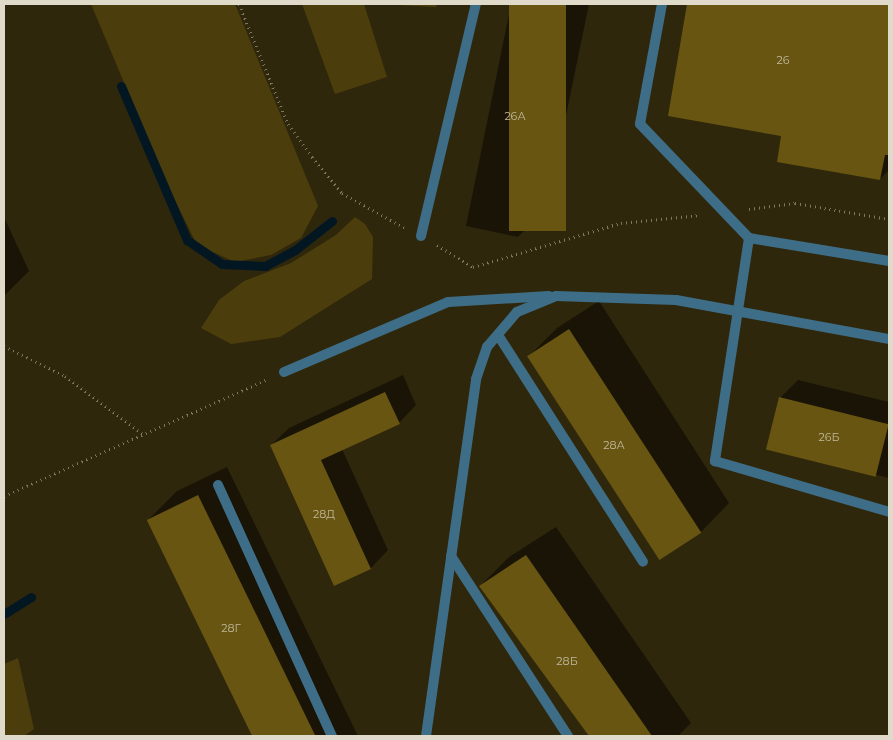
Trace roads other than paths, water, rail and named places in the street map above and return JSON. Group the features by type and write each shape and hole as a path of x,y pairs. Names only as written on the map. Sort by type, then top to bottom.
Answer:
{"street":[{"path":"421,236 476,4"},
{"path":"662,4 640,124 749,238 889,262"},
{"path":"749,238 715,461 889,512"},
{"path":"426,736 476,379 487,347 517,312 556,296"},
{"path":"284,372 448,302 556,296 676,300 889,339"},
{"path":"498,335 643,562"},
{"path":"218,485 332,736"},
{"path":"452,556 568,736"}],"waterway":[{"path":"121,86 187,240 222,264 265,266 295,250 332,221"},
{"path":"4,614 31,597"}]}
